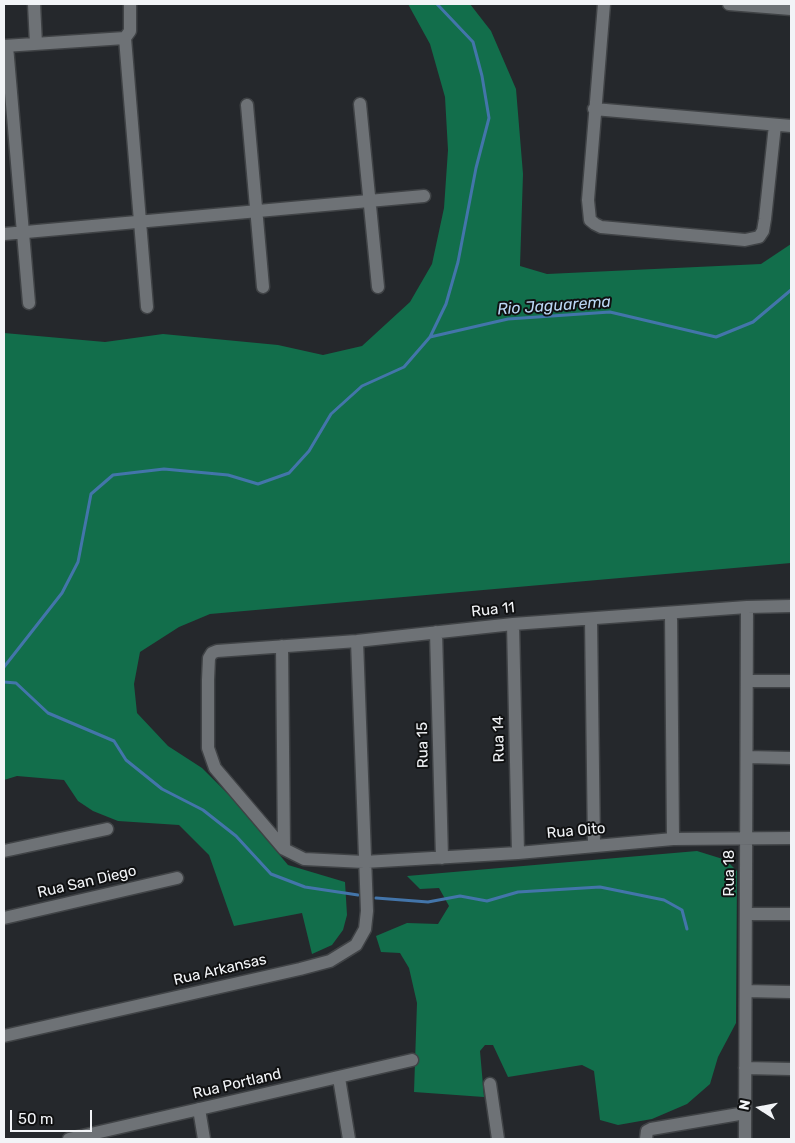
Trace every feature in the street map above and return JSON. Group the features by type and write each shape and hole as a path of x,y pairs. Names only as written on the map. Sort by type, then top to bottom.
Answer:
{"street":[{"path":"34,4 36,40"},
{"path":"130,4 130,31 125,38 146,307"},
{"path":"604,4 588,200 590,220 601,227 745,240 759,237 763,231 775,125"},
{"path":"729,4 791,10"},
{"path":"28,303 5,46 36,40 125,38"},
{"path":"360,104 378,287"},
{"path":"247,105 263,287"},
{"path":"594,109 791,126"},
{"path":"4,234 424,196"},
{"name":"Rua 11","path":"284,849 215,768 210,759 208,748 208,666 212,653 217,651 357,640 513,624 747,606 791,606"},
{"name":"Rua 18","path":"745,1139 747,606"},
{"path":"672,613 673,839"},
{"path":"591,619 594,845"},
{"name":"Rua 14","path":"513,624 518,852"},
{"name":"Rua 15","path":"436,632 442,858"},
{"name":"Rua Arkansas","path":"4,1036 330,961 356,945 365,929 367,911 357,640"},
{"path":"282,646 284,849"},
{"path":"747,681 791,681"},
{"path":"747,758 791,758"},
{"path":"4,851 107,828"},
{"name":"Rua Oito","path":"284,849 304,859 364,862 442,858 673,839 791,838"},
{"name":"Rua San Diego","path":"4,918 178,878"},
{"path":"746,914 791,914"},
{"path":"746,992 791,992"},
{"name":"Rua Portland","path":"69,1139 412,1060"},
{"path":"745,1068 791,1068"},
{"path":"339,1078 349,1139"},
{"path":"490,1084 498,1139"},
{"path":"199,1109 204,1139"},
{"path":"646,1139 647,1132 651,1129 745,1113"}],"green space":[{"path":"408,4 470,4 491,31 516,89 523,174 520,266 547,274 761,264 791,244 791,563 210,614 179,627 140,652 134,684 137,713 168,746 202,768 230,796 288,865 345,882 347,915 343,930 332,945 312,954 302,913 234,926 209,855 179,825 118,821 93,811 78,801 64,780 17,776 4,780 4,333 105,342 163,334 278,345 323,355 362,346 410,302 432,264 444,208 448,150 445,97 430,44"},
{"path":"697,851 726,860 737,871 736,1023 718,1057 710,1084 687,1104 652,1119 618,1125 600,1120 594,1071 582,1065 508,1077 493,1045 485,1045 480,1051 484,1097 414,1092 417,1003 409,968 400,953 381,952 376,936 407,923 438,924 449,906 439,888 420,889 407,876"}],"waterway":[{"path":"430,337 446,304 458,262 476,168 489,118 482,76 473,42 437,4"},
{"name":"Rio Jaguarema","path":"4,667 62,593 78,562 91,494 113,475 164,469 228,475 258,484 289,473 309,451 331,414 362,386 404,367 430,337 508,319 610,312 716,337 753,322 791,290"},
{"path":"4,682 16,683 48,713 114,741 126,760 162,789 203,810 236,836 271,874 305,887 358,895"},
{"path":"376,898 428,902 460,896 487,901 518,892 600,887 664,900 682,910 687,929"}]}
